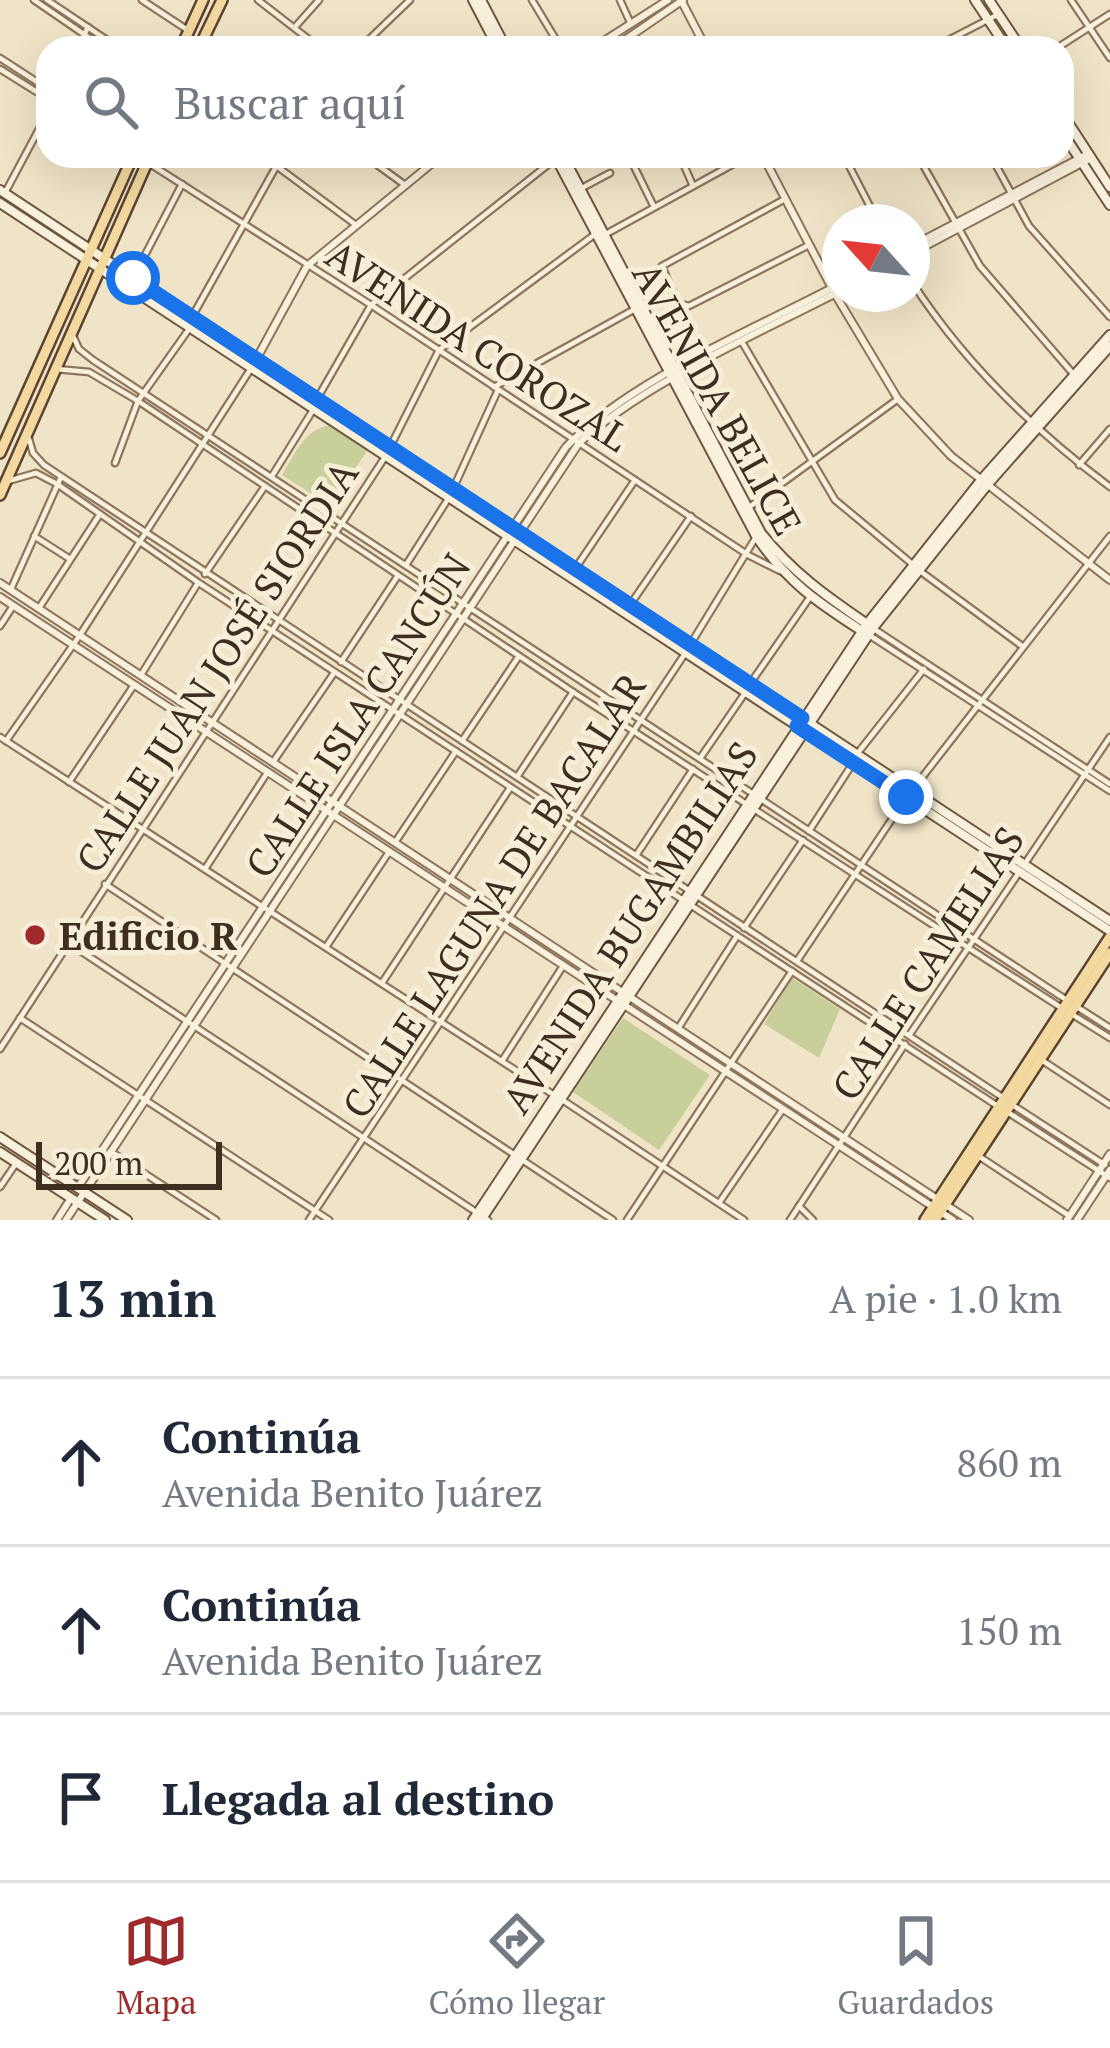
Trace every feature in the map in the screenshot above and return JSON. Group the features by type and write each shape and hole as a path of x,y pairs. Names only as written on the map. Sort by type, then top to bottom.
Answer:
{"main road":[{"path":"187,36 203,0"},
{"path":"204,36 222,0"},
{"path":"477,0 496,36"},
{"path":"975,0 999,36"},
{"path":"989,0 1013,36"},
{"path":"1074,136 1110,206"},
{"path":"1074,146 1110,187"},
{"path":"0,453 129,168"},
{"path":"0,494 144,168"},
{"name":"AVENIDA BELICE","path":"564,168 761,533 786,565 868,629"},
{"name":"AVENIDA BELICE","path":"566,168 580,189 635,309 674,375"},
{"path":"1,197 189,329 313,410 388,452"},
{"path":"108,213 122,220"},
{"path":"102,265 133,278 451,494 1110,921"},
{"path":"64,310 79,318"},
{"name":"AVENIDA BUGAMBILIAS","path":"1077,378 1110,335"},
{"name":"AVENIDA BUGAMBILIAS","path":"481,1218 868,629 985,482 1110,346"},
{"name":"AVENIDA BELICE","path":"746,509 756,536 780,571 810,597 868,629"},
{"path":"513,534 630,605 687,649"},
{"path":"925,1220 977,1155 1005,1105 1040,1059 1110,934 1022,868"},
{"path":"938,1209 1069,1007 1110,953"},
{"path":"0,1137 127,1220"},
{"path":"0,1152 105,1220"}],"street":[{"path":"34,0 96,36"},
{"path":"47,0 64,16"},
{"path":"142,0 189,31"},
{"path":"258,0 305,36"},
{"path":"294,27 319,0"},
{"path":"392,0 400,9"},
{"path":"372,36 410,0"},
{"path":"532,0 554,36"},
{"path":"620,0 631,24"},
{"path":"612,36 668,0"},
{"path":"630,36 682,0 700,36"},
{"path":"1071,0 1110,58"},
{"path":"958,36 999,14"},
{"path":"1074,37 1110,14"},
{"path":"84,36 86,31"},
{"path":"86,31 91,36"},
{"path":"0,58 36,81"},
{"path":"0,68 36,91"},
{"path":"1,197 36,134"},
{"path":"1074,164 1085,158"},
{"name":"AVENIDA COROZAL","path":"160,168 748,555 780,571"},
{"path":"192,317 275,168"},
{"path":"279,168 356,225"},
{"path":"382,168 405,184"},
{"path":"426,168 307,266 251,369 80,635 3,739 744,1220"},
{"path":"316,399 371,305 544,168"},
{"path":"635,168 654,208"},
{"path":"685,168 693,187"},
{"name":"CALLE JUAN JOSÉ SIORDIA","path":"0,1049 388,452 439,350 600,234 727,168"},
{"path":"769,168 822,265"},
{"path":"850,168 869,204"},
{"path":"925,168 980,266 1077,378"},
{"path":"997,168 1029,226 1110,317"},
{"path":"930,240 1066,168"},
{"path":"580,189 610,173"},
{"path":"133,278 182,184"},
{"path":"785,199 662,266 677,303 689,306 809,245"},
{"name":"CALLE ISLA CANCÚN","path":"81,1190 576,442 616,406 822,297"},
{"path":"406,565 451,494 496,388 635,309"},
{"path":"930,310 1032,428 1110,488"},
{"path":"850,312 898,399 922,429 1110,580"},
{"path":"115,464 138,400 189,329"},
{"path":"72,334 93,360 641,718 973,940 1110,1038"},
{"path":"741,340 811,463 845,511 1022,646"},
{"path":"56,369 89,372 138,400 573,692 967,948 1110,1028"},
{"path":"746,509 898,399"},
{"path":"272,476 313,410"},
{"path":"1079,464 1110,430"},
{"path":"27,434 33,453 61,477 635,856 737,936 1106,1171"},
{"path":"5,482 36,473 57,484 511,788 744,928 1005,1105"},
{"path":"10,589 61,477"},
{"path":"574,568 635,480"},
{"path":"205,574 265,486"},
{"path":"39,608 100,514"},
{"path":"630,605 691,516"},
{"path":"34,536 71,559"},
{"name":"CALLE LAGUNA DE BACALAR","path":"309,1220 687,649 756,536"},
{"path":"627,1220 909,794 1110,536"},
{"path":"341,662 398,574"},
{"path":"0,583 510,918 953,1220"},
{"path":"141,675 199,583"},
{"path":"0,597 563,966 678,1029 783,1109 842,1142"},
{"path":"700,758 810,597"},
{"path":"0,626 13,606"},
{"name":"AVENIDA BELICE","path":"868,629 981,703"},
{"name":"AVENIDA BELICE","path":"868,629 1110,787"},
{"path":"462,741 519,656"},
{"path":"809,831 855,759 924,669"},
{"path":"273,762 336,670"},
{"path":"69,782 134,685"},
{"path":"517,777 573,692"},
{"name":"CALLE CAMELIAS","path":"790,1220 1110,737"},
{"path":"395,843 456,751"},
{"path":"635,856 693,769"},
{"path":"205,869 267,772"},
{"path":"382,983 511,788"},
{"path":"744,928 803,840"},
{"path":"326,947 389,852"},
{"path":"105,884 613,1220"},
{"path":"678,1029 737,936"},
{"path":"67,942 366,1136 481,1218"},
{"path":"502,1060 563,966"},
{"path":"20,1018 329,1220"},
{"path":"1040,1059 1110,1105"},
{"name":"CALLE ISLA CANCÚN","path":"57,1220 110,1151 142,1096"},
{"path":"719,1203 783,1109"},
{"path":"110,1151 216,1220"},
{"path":"977,1155 1071,1219 1106,1171 1110,1154"},
{"path":"0,1187 16,1162"},
{"name":"CALLE ISLA CANCÚN","path":"66,1220 74,1200"},
{"path":"799,1206 813,1220"},
{"path":"938,1209 969,1220"}],"green space":[{"path":"337,424 370,446 331,506 282,475 309,435"},
{"path":"792,978 840,1009 819,1058 764,1024"},
{"path":"623,1018 710,1075 659,1150 573,1092"}],"place":[{"name":"Edificio R","path":"35,935"}],"route":[{"path":"133,278 802,718 797,726 906,797"}]}
